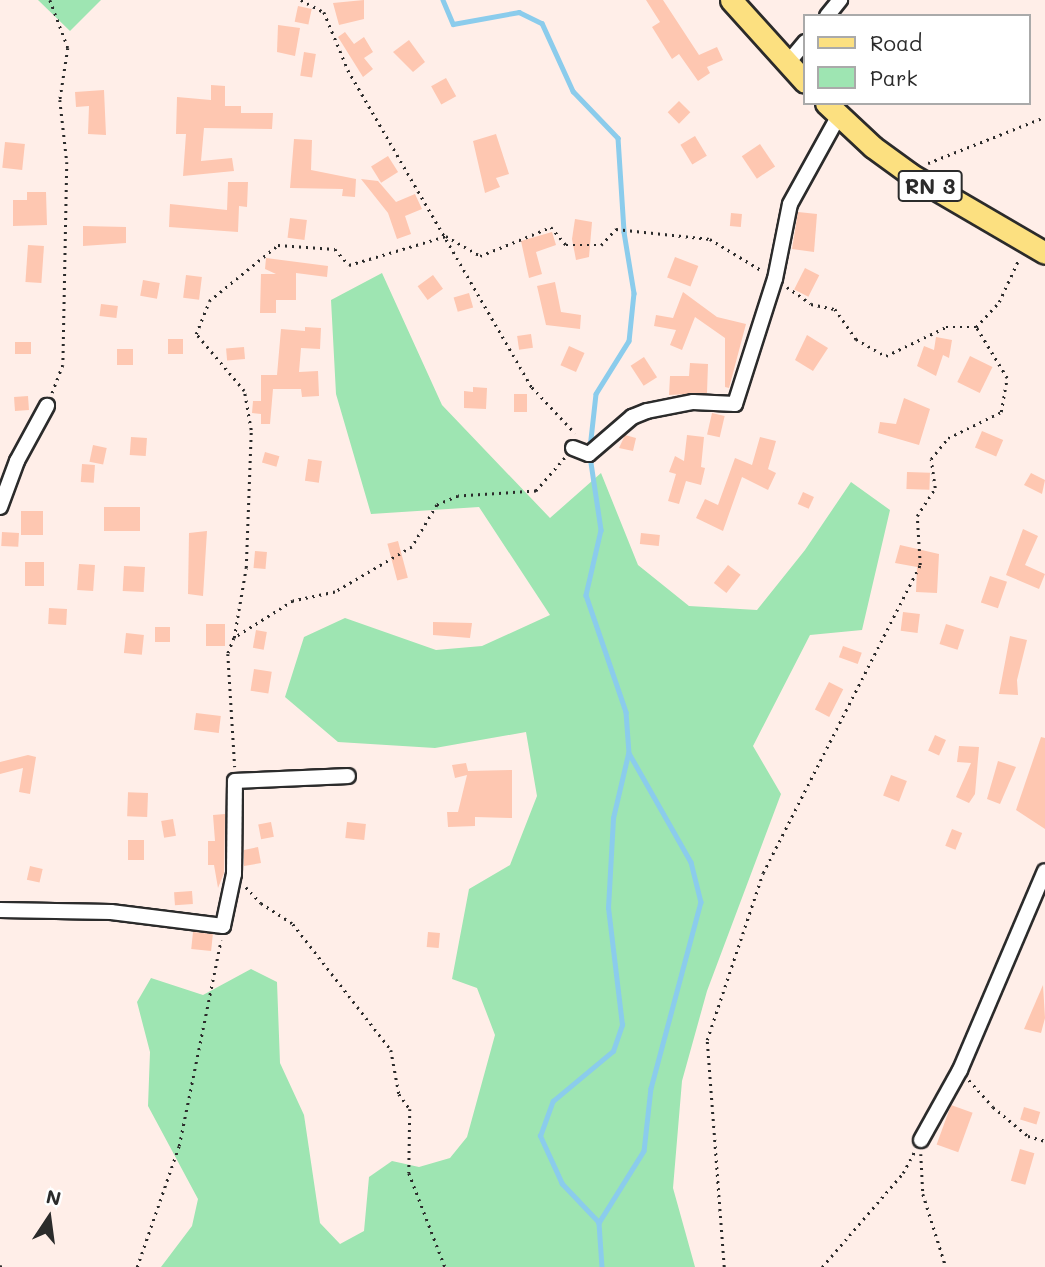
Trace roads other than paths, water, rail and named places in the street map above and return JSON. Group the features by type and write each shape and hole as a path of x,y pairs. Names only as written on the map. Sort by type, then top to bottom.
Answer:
{"main road":[{"path":"731,0 786,65 804,81"},
{"name":"RN 3","path":"832,110 910,174 1036,248"}],"street":[{"path":"829,14 840,0"},
{"path":"786,65 804,43"},
{"path":"573,449 589,454 632,417 647,411 693,402 735,404 775,279 790,204 832,110"},
{"path":"0,507 18,461 47,406"},
{"path":"0,910 111,912 223,926 234,874 235,780 348,776"},
{"path":"921,1140 960,1070 1045,871"}],"waterway":[{"path":"443,0 453,24 519,12 542,23 573,91 618,138 624,232 634,293 629,341 596,394 590,448"},
{"path":"590,456 601,530 586,595 626,712 629,753 691,862 701,902 651,1088 644,1151 599,1223 602,1267"},
{"path":"599,1223 562,1184 540,1136 553,1101 613,1051 622,1025 608,908 613,818 628,754"}]}
